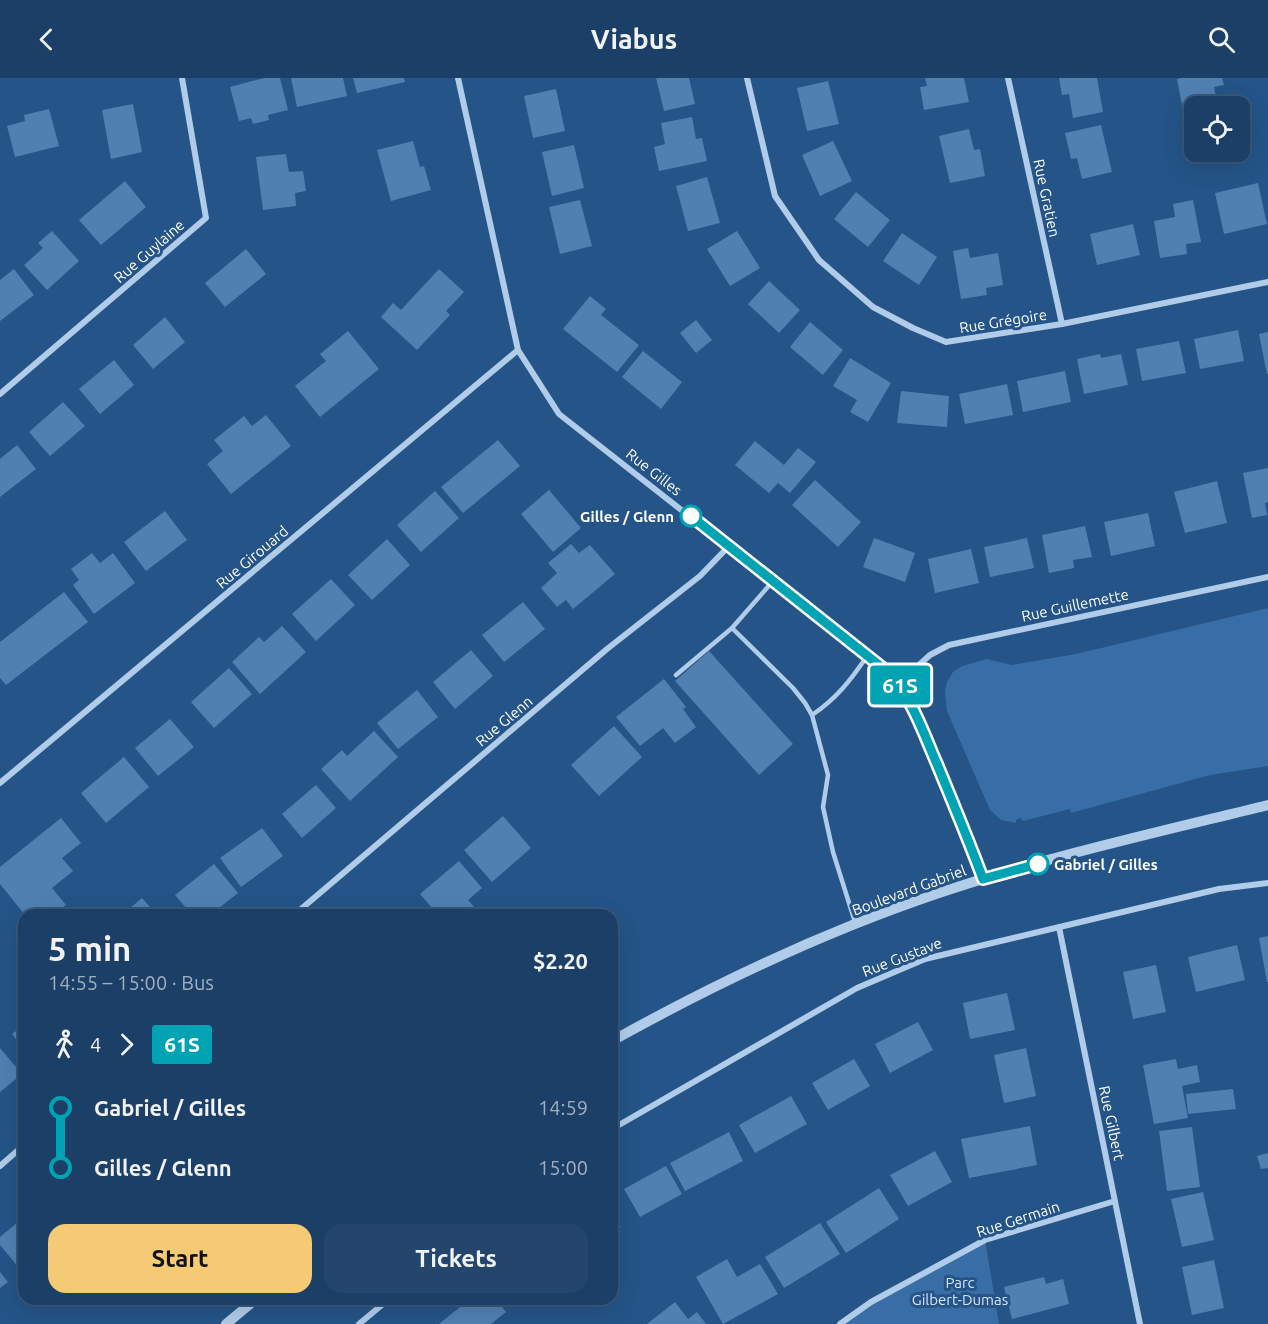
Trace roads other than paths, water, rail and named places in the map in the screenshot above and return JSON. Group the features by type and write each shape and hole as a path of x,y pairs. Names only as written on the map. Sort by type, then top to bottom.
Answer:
{"street":[{"name":"Rue Guylaine","path":"0,394 206,218 182,78"},
{"name":"Rue Gilles","path":"458,78 519,350 559,414 729,546 899,683 912,705 966,832 983,879"},
{"name":"Rue Grégoire","path":"747,78 775,196 819,260 873,308 946,342 1062,324 1268,282"},
{"name":"Rue Gratien","path":"1008,78 1062,324"},
{"name":"Rue Girouard","path":"0,783 519,350"},
{"name":"Rue Glenn","path":"301,909 598,656 700,576 729,546"},
{"name":"Rue Guillemette","path":"899,683 930,655 949,645 1268,577"},
{"name":"Boulevard Gabriel","path":"618,1038 738,975 812,942 938,893 983,879 1268,805"},
{"name":"Rue Gustave","path":"618,1126 857,988 933,956 1219,889 1268,883"},
{"name":"Rue Gilbert","path":"1059,927 1140,1324"},
{"path":"0,1166 18,1150"},
{"name":"Rue Germain","path":"840,1324 871,1302 985,1240 1115,1201"},
{"path":"226,1324 249,1305"},
{"path":"359,1324 381,1305"}],"lane":[{"path":"676,675 732,628 773,581"},
{"path":"732,628 793,688 812,715 828,775 823,807 833,852 856,925"},
{"path":"812,715 836,697 867,656"}],"place":[{"name":"Gilles / Glenn","path":"691,516"},
{"name":"Gabriel / Gilles","path":"1038,864"}],"park label":[{"name":"Parc Gilbert-Dumas","path":"960,1290"}]}
